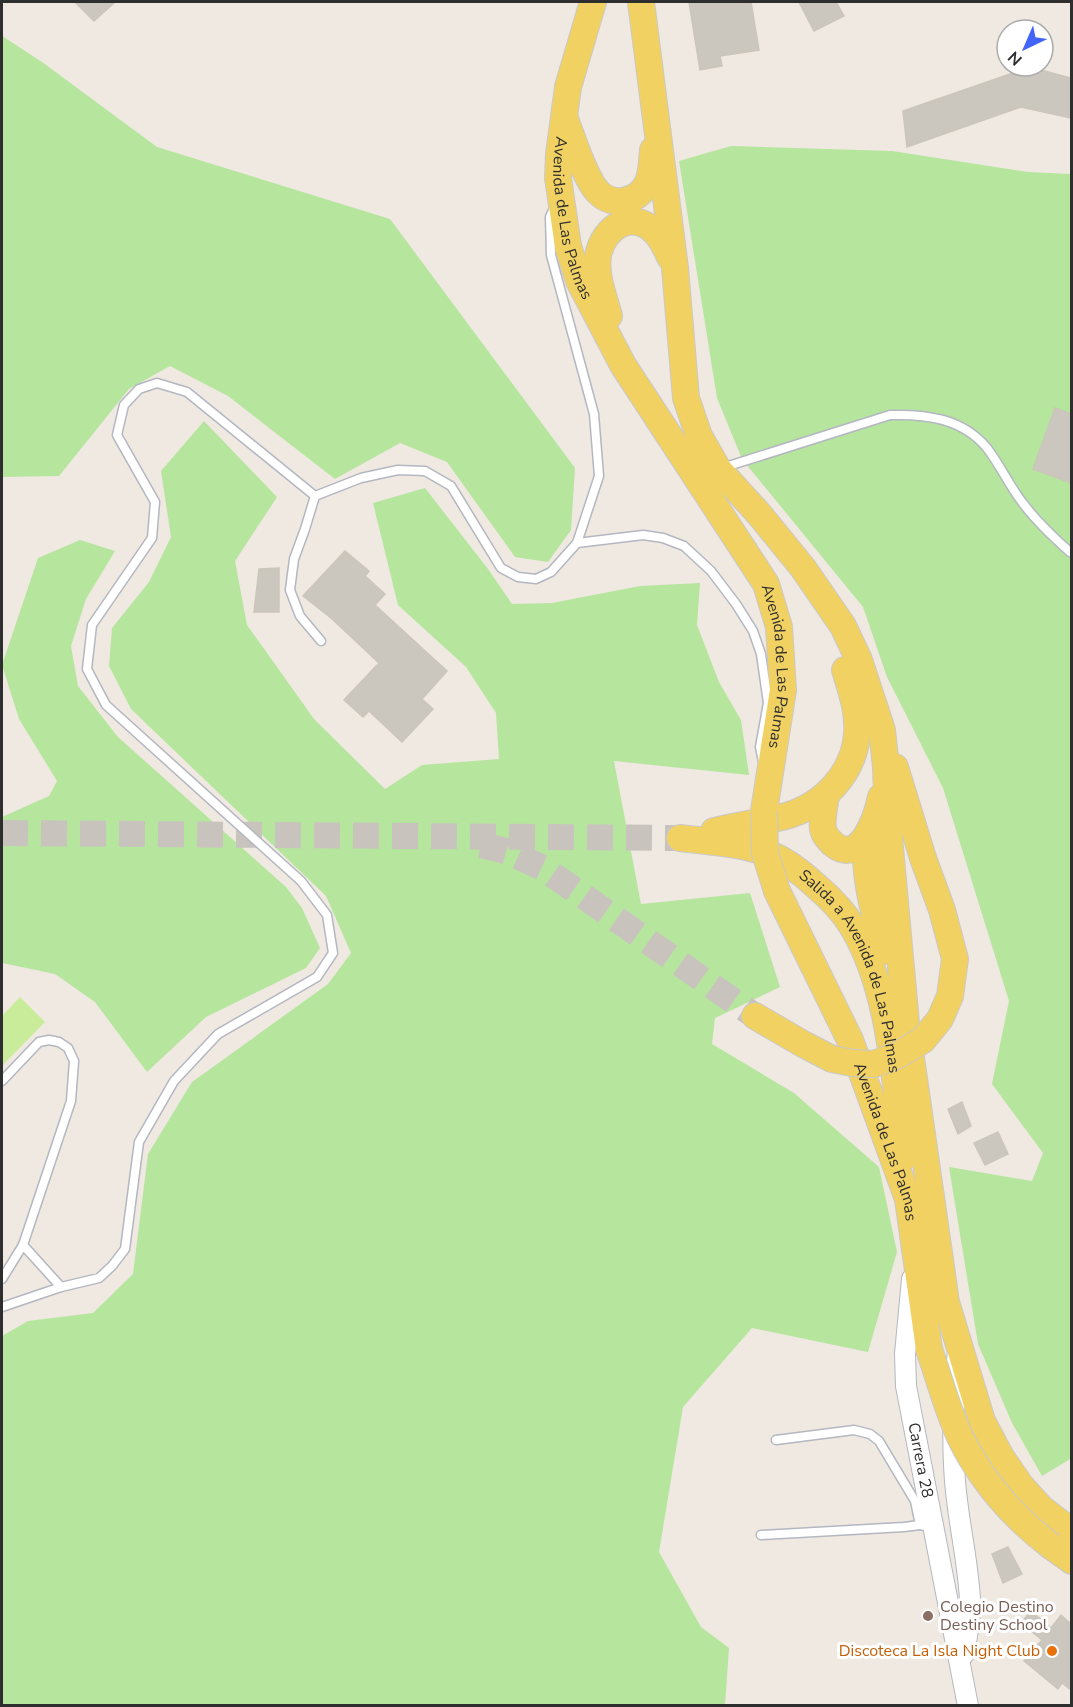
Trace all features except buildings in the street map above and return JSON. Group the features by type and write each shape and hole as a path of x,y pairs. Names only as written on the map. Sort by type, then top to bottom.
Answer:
{"main road":[{"name":"Avenida de Las Palmas","path":"593,2 568,87 559,154 558,178 568,246 579,281 623,365 766,584 779,627 783,690 766,799 765,853 777,891 850,1040 908,1199 929,1349 960,1437 974,1462 1003,1502 1034,1533 1065,1546"},
{"name":"Avenida de Las Palmas","path":"641,2 675,268 686,398 699,436 718,469 803,568 843,626 859,660 882,730 888,826 906,1023 945,1302 982,1421 1021,1486 1041,1508 1065,1546"},
{"path":"564,119 597,191 605,198 626,201 642,191 648,182 656,113"},
{"path":"623,365 597,273 598,255 603,242 610,231 620,223 631,221 642,223 656,232 675,268"},
{"path":"712,500 752,534 796,585 829,630 855,703 857,733 851,761 826,795 804,809 787,815 714,831"},
{"path":"755,1016 832,1059 874,1064 898,1055 923,1040 940,1019 950,996 955,959 942,910 882,730"},
{"path":"886,767 879,805 866,838 865,860 867,884 906,1023"},
{"path":"826,795 822,828 828,839 838,848 849,849 859,845 866,838"},
{"path":"714,831 750,834 780,843 803,854 829,875 849,897 868,920 884,951"},
{"name":"Salida a Avenida de Las Palmas","path":"714,831 680,838 751,848 775,857 799,871 825,894 852,924 866,953 878,989 889,1037 907,1175 908,1199"}],"street":[{"name":"Carrera 28","path":"915,1249 905,1354 906,1386 927,1526 949,1602 968,1706"},
{"name":"Carrera 28","path":"958,1346 955,1481 970,1599 962,1669"},
{"path":"949,1602 956,1608 960,1608 970,1599"}],"lane":[{"path":"315,496 360,478 398,470 425,471 451,486 501,568 518,577 536,579 551,572 576,543 599,477 594,414 551,255 550,217 560,194"},
{"path":"2,1307 61,1287 99,1278 112,1266 125,1249 139,1142 174,1081 218,1034 317,977 333,953 327,915 301,881 106,705 87,669 92,625 152,538 155,502 117,435 124,405 139,389 157,383 187,392 315,496"},
{"path":"718,469 890,415 916,414 944,419 967,430 986,447 1022,502 1045,530 1070,552"},
{"path":"315,496 294,559 290,590 300,616 321,641"},
{"path":"576,543 643,535 663,538 684,546 711,571 736,604 753,631 761,654 768,703 760,747 766,799"},
{"path":"2,1081 39,1042 49,1040 58,1042 68,1048 74,1061 71,1101 23,1245 2,1279"},
{"path":"23,1245 61,1287"},
{"path":"761,1535 927,1526 915,1501 879,1441 870,1434 854,1430 776,1440"}],"green space":[{"path":"2,36 42,62 157,147 390,219 575,468 571,530 548,562 515,557 447,462 400,443 335,479 228,396 170,366 129,389 59,476 2,477"},
{"path":"731,146 892,151 1028,172 1071,174 1072,1458 1042,1476 1012,1423 978,1344 949,1167 1032,1181 1043,1153 992,1084 1009,1001 943,788 887,677 863,607 742,459 717,398 679,161"},
{"path":"204,421 277,497 235,561 247,625 314,719 385,789 422,765 499,759 496,713 466,667 398,605 373,503 425,488 512,604 552,603 640,586 700,583 697,625 719,682 741,720 749,775 614,761 641,904 750,893 780,987 715,1018 712,1044 794,1093 879,1167 897,1252 868,1352 752,1328 683,1407 659,1552 701,1627 729,1648 725,1705 2,1705 2,1336 28,1321 93,1313 133,1274 148,1154 192,1082 328,984 351,953 326,896 131,709 109,666 112,628 149,582 171,537 161,471"},
{"path":"80,540 115,551 86,599 71,646 78,686 118,737 286,887 302,908 320,948 306,968 206,1017 147,1072 95,1002 55,974 2,963 2,817 49,796 57,781 19,719 2,665 38,558"},
{"path":"20,997 45,1022 2,1066 2,1016"}],"tunnel":[{"path":"2,833 680,838"},
{"path":"481,845 506,851 543,868 755,1016"}],"place":[{"name":"Colegio Destino Destiny School","path":"928,1616"},
{"name":"Discoteca La Isla Night Club","path":"1052,1651"}]}
